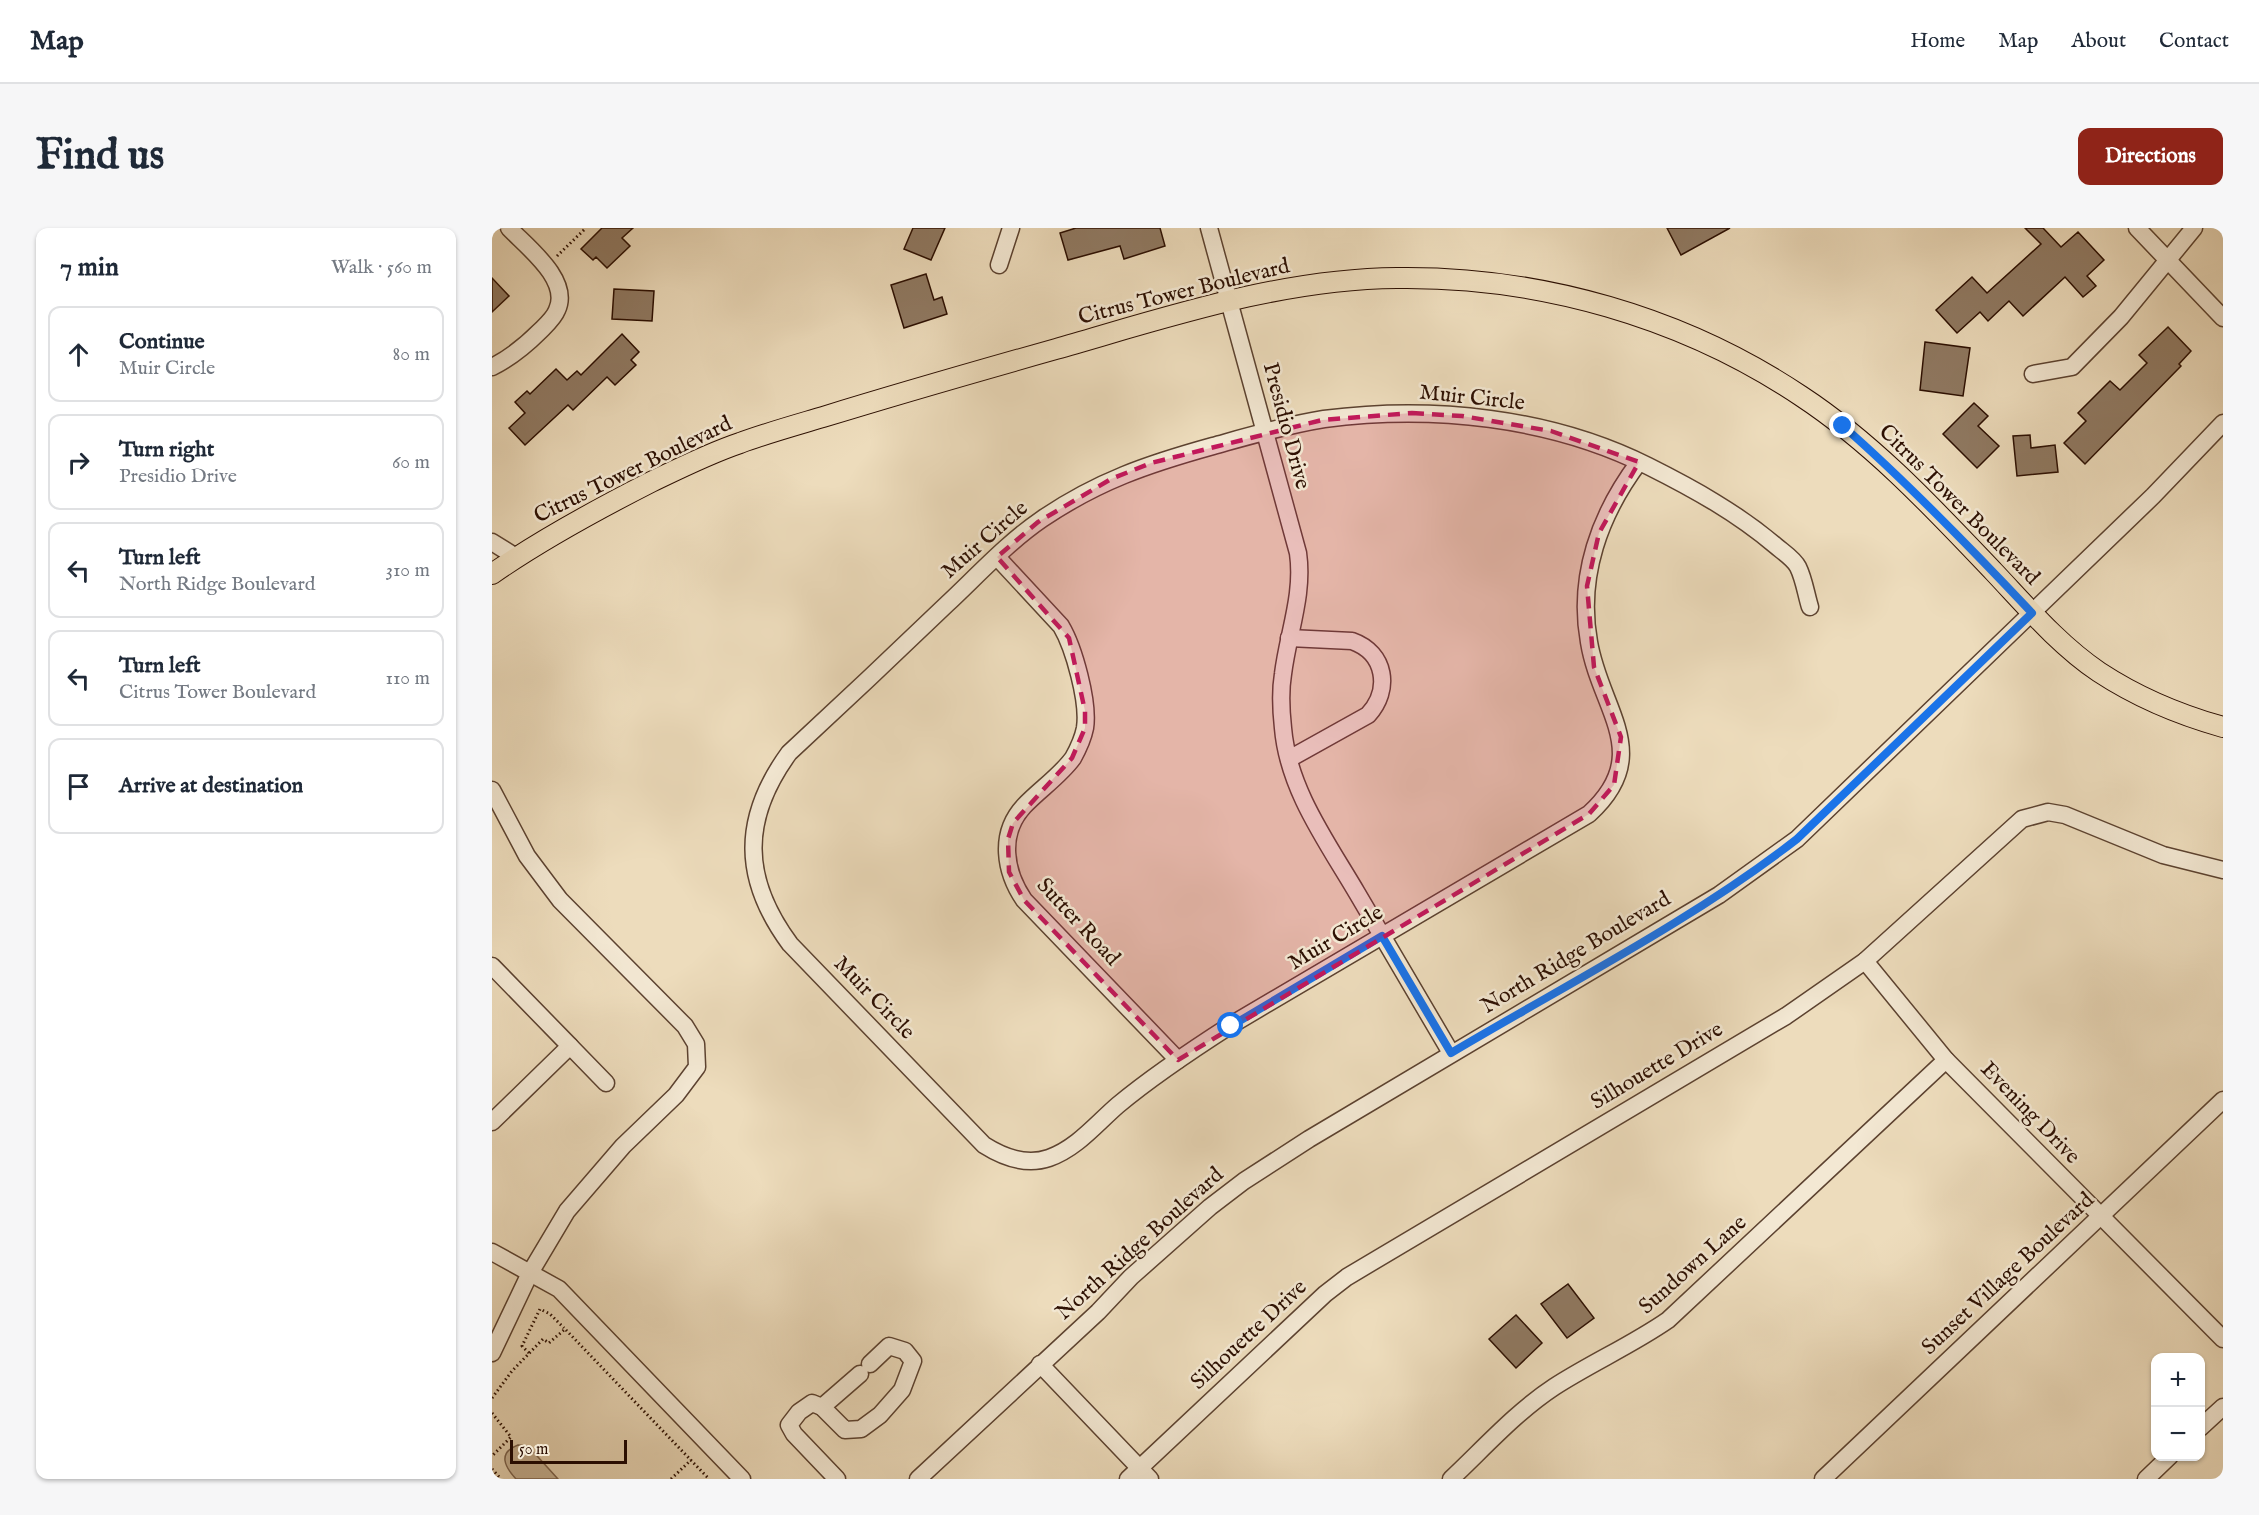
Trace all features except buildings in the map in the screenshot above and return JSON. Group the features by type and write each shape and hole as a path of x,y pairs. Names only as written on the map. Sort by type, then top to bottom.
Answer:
{"main road":[{"name":"Citrus Tower Boulevard","path":"492,574 534,544 617,499 738,443 903,392 1229,300 1287,288 1395,278 1485,282 1540,290 1646,318 1708,343 1800,395 1843,426 1892,469 2062,643 2096,670 2121,686 2164,707 2223,727"}],"street":[{"path":"492,367 529,343 557,311 560,294 558,285 546,266 508,228"},
{"path":"999,265 1011,228"},
{"name":"Presidio Drive","path":"1209,228 1298,553 1301,572 1300,592 1282,675 1281,704 1288,759 1306,806 1451,1053"},
{"path":"2137,228 2223,318"},
{"path":"2033,374 2072,366 2121,317 2194,228"},
{"name":"Muir Circle","path":"1639,462 1611,504 1591,559 1587,586 1588,641 1594,668 1621,738 1621,762 1614,785 1603,801 1589,814 1231,1026 1178,1060 1063,1152 1047,1159 1015,1160 998,1154 984,1145 790,944 774,922 764,902 754,861 754,839 759,809 774,773 789,753 997,557 1038,522 1074,498 1151,463 1265,432 1322,420 1362,415 1412,413 1462,416 1512,423 1600,446 1639,462 1726,508 1797,564 1810,607"},
{"name":"North Ridge Boulevard","path":"918,1479 1098,1312 1131,1277 1210,1207 1244,1181 1309,1138 1710,900 1797,839 2153,496 2223,423"},
{"path":"492,542 516,557"},
{"name":"Sutter Road","path":"997,557 1061,626 1069,638 1085,711 1085,728 1072,758 1022,808 1013,823 1008,839 1009,872 1024,900 1178,1060"},
{"path":"1288,759 1368,715 1376,707 1380,696 1382,672 1371,651 1352,641 1289,638"},
{"path":"492,790 527,856 560,900 685,1026 696,1044 697,1067 676,1095 623,1146 567,1211 530,1273 492,1353"},
{"name":"Silhouette Drive","path":"1139,1475 1325,1294 1347,1277 1786,1016 1865,961 1970,867 2009,828 2022,819 2048,812 2065,815 2163,855 2223,870"},
{"name":"Evening Drive","path":"1865,961 1946,1060 2223,1339"},
{"path":"492,966 606,1083"},
{"path":"492,1122 570,1046"},
{"name":"Sundown Lane","path":"1451,1479 1537,1400 1574,1375 1640,1340 1675,1314 1946,1060"},
{"name":"Sunset Village Boulevard","path":"1823,1479 2223,1100"},
{"path":"492,1252 559,1289 742,1479"},
{"path":"822,1407 889,1346 905,1351 913,1361 902,1390 880,1415 861,1429 845,1430 822,1407 812,1403 799,1412 789,1425 794,1434 837,1479"},
{"path":"1040,1364 1139,1475"},
{"path":"2205,1423 2223,1407"},
{"path":"2146,1479 2165,1461"}],"path":[{"path":"546,266 586,228"},
{"path":"529,1353 522,1346 540,1309 550,1314 565,1329 709,1479"},
{"path":"492,1398 512,1371 543,1339 549,1343 565,1329"},
{"path":"492,1413 511,1437 492,1456"},
{"path":"671,1479 691,1460"},
{"path":"492,1469 501,1479"}],"highlighted area":[{"path":"1412,413 1462,416 1551,431 1639,462 1599,533 1587,586 1594,667 1621,737 1614,785 1589,814 1178,1060 1024,900 1009,872 1008,839 1013,823 1072,758 1085,728 1085,711 1069,638 997,557 1038,522 1111,479 1151,463 1322,420"}],"shaded area":[{"path":"518,1445 528,1446 558,1479 516,1479 506,1465 505,1456 511,1448"}],"route":[{"path":"1231,1026 1382,936 1451,1053 1719,895 1764,864 1797,839 2032,613 1943,519 1892,469 1843,426"}]}
